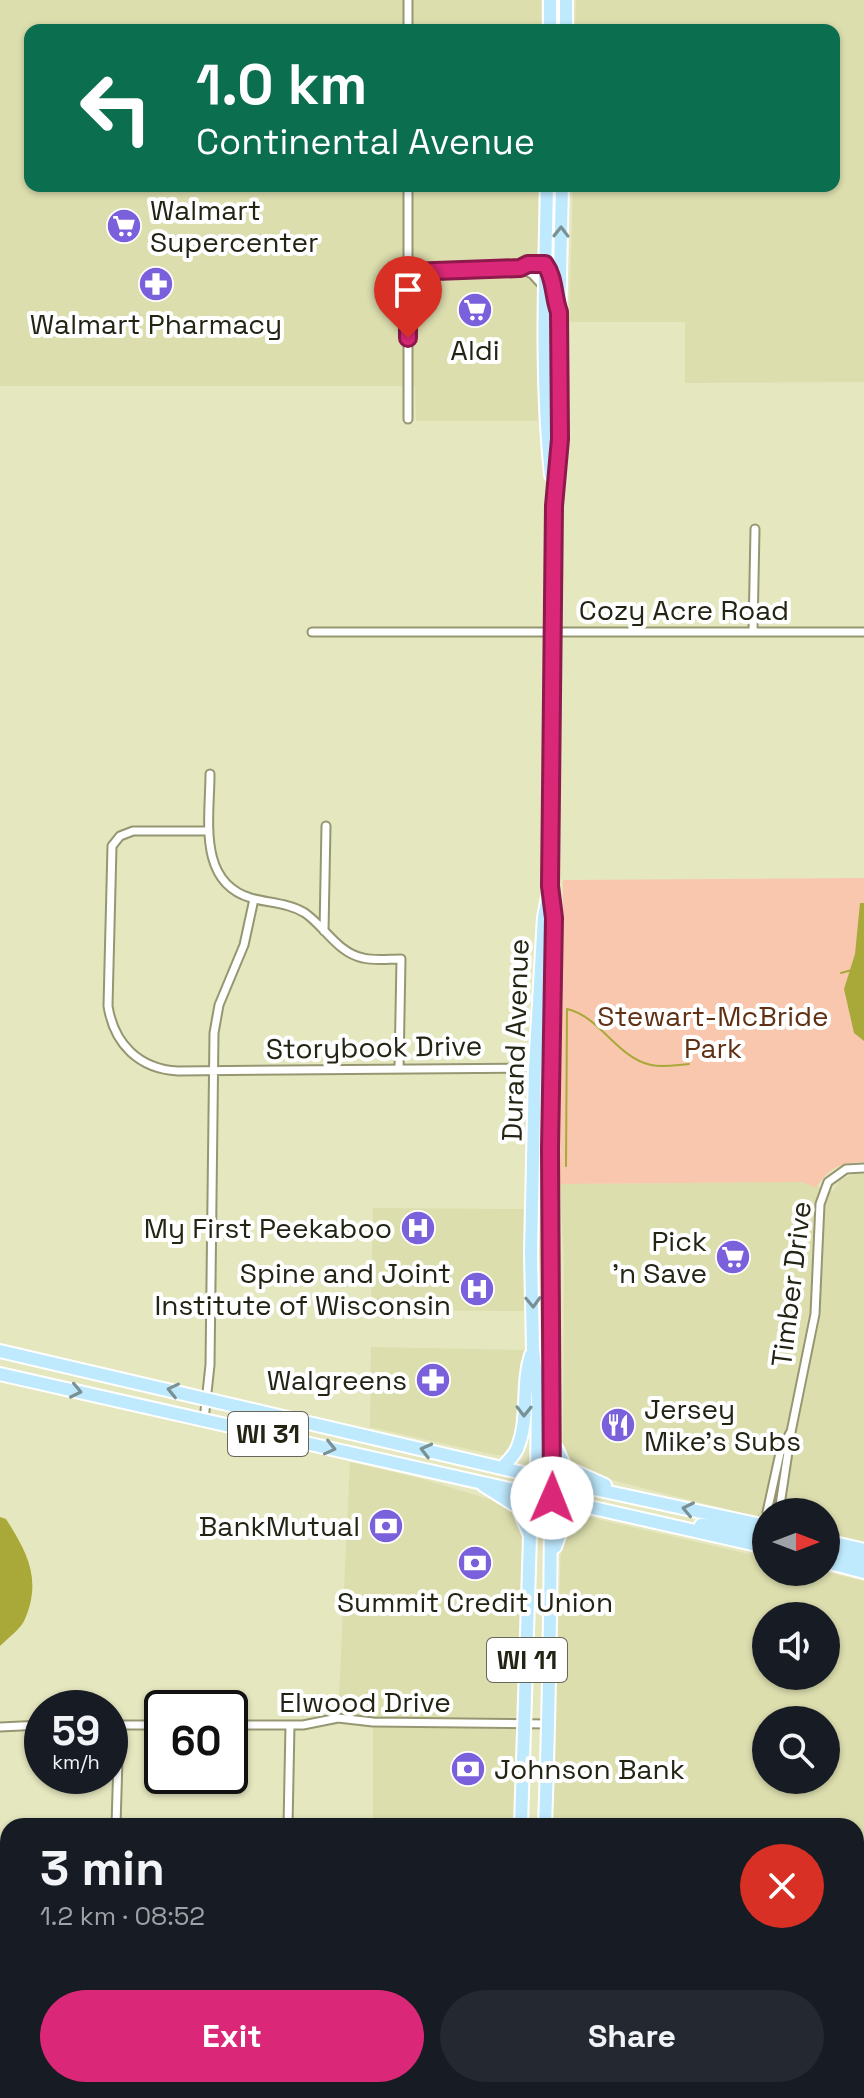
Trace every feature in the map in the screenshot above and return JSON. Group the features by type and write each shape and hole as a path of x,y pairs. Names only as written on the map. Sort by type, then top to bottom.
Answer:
{"main road":[{"path":"550,0 550,24"},
{"path":"566,0 566,24"},
{"name":"Durand Avenue","path":"547,192 544,288 547,440 554,506"},
{"name":"Durand Avenue","path":"545,1818 553,1480 554,918 550,886 554,506 560,439 562,192"},
{"path":"545,264 552,274 553,295 559,312"},
{"name":"Durand Avenue","path":"521,1818 530,1536 537,1476 538,1394 533,1349 531,1253 535,1068 544,917 550,886"},
{"path":"533,1196 552,1213"},
{"path":"531,1253 542,1244 553,1261"},
{"path":"502,1468 517,1451 524,1426 525,1374 533,1349"},
{"name":"WI 31","path":"0,1351 634,1497 752,1528"},
{"name":"WI 31","path":"0,1374 662,1523 752,1530"},
{"path":"553,1437 565,1467 634,1497"},
{"path":"477,1481 518,1507 530,1536"},
{"path":"551,1562 563,1525 576,1503"},
{"path":"840,1544 864,1550"},
{"path":"840,1555 864,1560"},
{"path":"840,1566 864,1572"}],"street":[{"path":"408,0 408,24"},
{"path":"408,192 408,419"},
{"path":"408,272 520,268 528,264 545,264"},
{"path":"520,268 532,274 544,288"},
{"path":"753,632 755,529"},
{"name":"Cozy Acre Road","path":"312,632 864,632"},
{"path":"210,774 211,855 218,874 231,888 254,899 299,910 342,948 356,956 373,960 401,959 399,1069"},
{"path":"324,931 326,826"},
{"name":"Storybook Drive","path":"209,831 133,831 120,836 112,846 108,1006 120,1040 136,1058 170,1071 535,1068"},
{"path":"204,1420 210,1365 214,1033 219,1005 244,945 254,899"},
{"name":"Timber Drive","path":"781,1498 815,1314 820,1204 828,1182 846,1169 864,1168"},
{"name":"Timber Drive","path":"771,1498 780,1453 791,1432"},
{"name":"Elwood Drive","path":"248,1725 290,1725 338,1718 373,1722 548,1724"},
{"path":"288,1818 290,1725"},
{"path":"0,1727 24,1726"},
{"path":"116,1818 117,1794"}],"shaded area":[{"path":"0,0 541,0 541,24 24,24 24,192 538,192 538,421 416,421 415,386 0,386"},
{"path":"576,0 864,0 864,382 685,383 685,322 569,322 573,192 840,192 840,24 575,24"},
{"path":"860,903 864,903 864,1041 854,1033 844,989 855,954"},
{"path":"854,1174 864,1174 864,1543 840,1537 840,1498 752,1498 752,1515 587,1474 569,1466 563,1453 564,1262 560,1184 803,1182 833,1191 839,1181"},
{"path":"373,1208 527,1209 525,1311 371,1310"},
{"path":"371,1347 525,1350 521,1426 511,1452 495,1455 370,1427"},
{"path":"350,1462 419,1478 505,1504 517,1513 522,1529 522,1589 514,1818 373,1818 373,1723 338,1718"},
{"path":"0,1517 6,1519 26,1555 32,1591 23,1623 0,1646"},
{"path":"580,1517 588,1517 752,1555 752,1586 840,1586 840,1575 864,1581 864,1818 552,1818 561,1541 571,1523"}],"green space":[{"name":"Stewart-McBride Park","path":"864,878 864,1162 836,1168 816,1188 803,1182 560,1184 563,880"}],"waterway":[{"path":"841,973 852,970"},
{"path":"566,1166 567,1009 590,1020 639,1061 660,1066 689,1064"}],"place":[{"name":"Walmart Supercenter","path":"124,226"},
{"name":"Walmart Pharmacy","path":"156,284"},
{"name":"Aldi","path":"475,310"},
{"name":"My First Peekaboo","path":"418,1228"},
{"name":"Pick 'n Save","path":"733,1257"},
{"name":"Spine and Joint Institute of Wisconsin","path":"477,1289"},
{"name":"Walgreens","path":"433,1380"},
{"name":"Jersey Mike's Subs","path":"618,1425"},
{"name":"BankMutual","path":"386,1526"},
{"name":"Summit Credit Union","path":"475,1563"},
{"name":"Johnson Bank","path":"468,1769"}],"route":[{"path":"408,338 408,272 520,268 528,264 545,264 552,274 553,295 559,312 560,439 554,506 550,886 554,918 550,1149 552,1498"}]}
